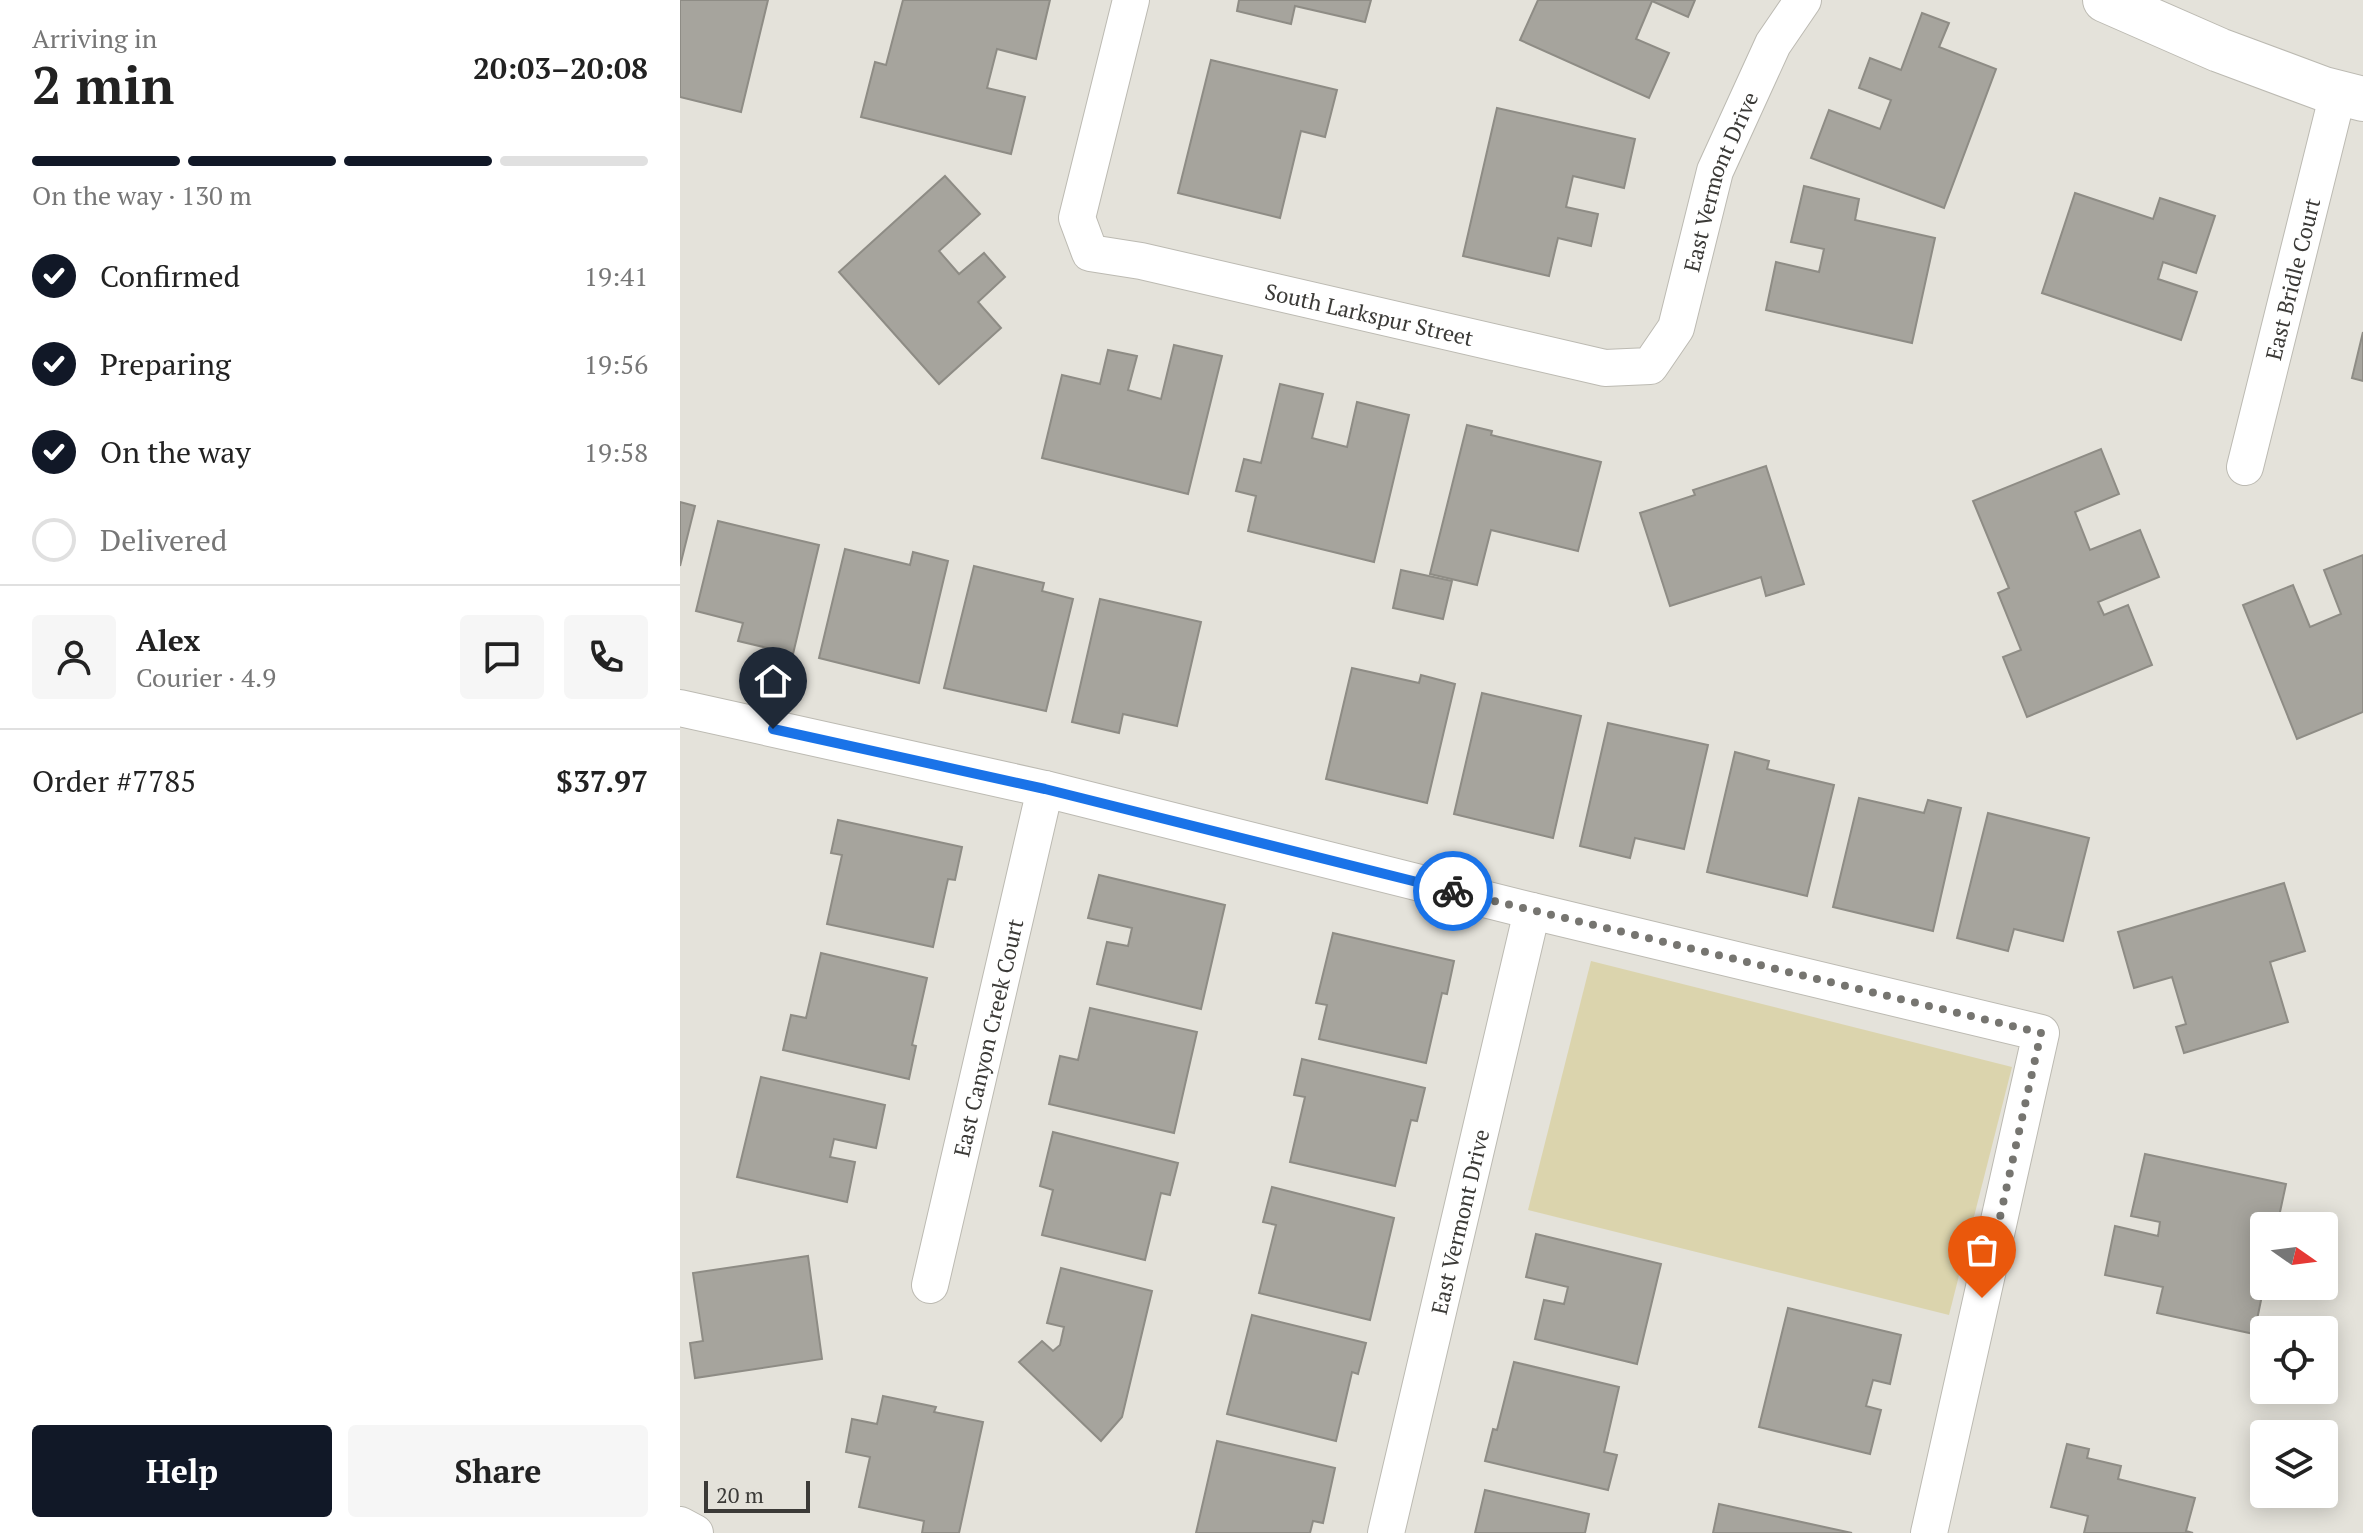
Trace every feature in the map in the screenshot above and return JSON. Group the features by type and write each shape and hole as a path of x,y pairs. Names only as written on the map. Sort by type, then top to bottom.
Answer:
{"street":[{"name":"South Larkspur Street","path":"1131,0 1077,218 1090,253 1141,261 1605,368 1650,366"},
{"name":"East Vermont Drive","path":"1650,366 1676,328 1715,171 1773,44 1803,0"},
{"path":"2105,0 2219,50 2351,96"},
{"name":"East Bridle Court","path":"2245,467 2351,96"},
{"path":"680,729 696,711 1045,789 1532,911 2041,1033 1929,1533"},
{"name":"East Canyon Creek Court","path":"930,1285 1045,789"},
{"name":"East Vermont Drive","path":"1386,1533 1532,911"},
{"path":"680,1525 695,1533"}],"shaded area":[{"path":"1591,961 2012,1067 1949,1315 1528,1210"}],"building":[{"path":"680,0 768,0 741,112 680,97"},
{"path":"903,0 1050,0 1036,59 997,49 987,88 1025,97 1011,154 861,117 875,62 886,65"},
{"path":"1239,0 1371,0 1365,22 1295,6 1291,24 1237,11"},
{"path":"1538,0 1695,0 1688,17 1652,1 1636,39 1669,53 1649,98 1520,40"},
{"path":"1922,13 1949,23 1939,47 1996,69 1944,208 1811,158 1829,110 1880,129 1891,100 1859,88 1870,58 1901,70"},
{"path":"1211,60 1337,90 1325,137 1301,131 1280,218 1178,193"},
{"path":"1497,108 1635,139 1624,188 1573,176 1566,207 1598,214 1591,246 1558,238 1549,276 1463,256"},
{"path":"945,176 980,214 939,251 959,274 984,253 1005,277 978,302 1001,328 939,384 839,272"},
{"path":"1804,186 1859,199 1855,220 1935,238 1912,343 1766,310 1776,262 1819,272 1824,249 1791,242"},
{"path":"2075,193 2153,219 2160,198 2215,216 2196,273 2163,262 2158,279 2197,292 2181,340 2042,293"},
{"path":"2363,332 2363,381 2352,378"},
{"path":"1174,345 1222,356 1188,494 1042,458 1062,375 1100,384 1108,350 1137,356 1128,390 1161,399"},
{"path":"1280,384 1323,394 1312,438 1347,447 1357,402 1409,415 1374,562 1248,531 1256,496 1236,491 1244,459 1261,463"},
{"path":"1467,425 1492,431 1491,435 1601,462 1578,551 1491,530 1477,585 1430,574"},
{"path":"2101,449 2119,494 2075,512 2090,550 2140,530 2159,577 2098,602 2104,615 2128,605 2152,665 2027,717 2003,657 2021,650 1998,593 2009,588 1973,501"},
{"path":"1766,466 1804,584 1766,596 1761,577 1670,606 1640,513 1695,495 1693,490"},
{"path":"680,502 695,506 680,566"},
{"path":"718,521 819,545 793,654 738,641 743,623 696,611"},
{"path":"845,549 910,565 913,552 948,561 919,683 819,658"},
{"path":"2363,555 2363,712 2297,739 2243,605 2293,585 2310,627 2341,614 2324,570"},
{"path":"974,566 1044,583 1042,591 1073,599 1046,711 944,688"},
{"path":"1401,570 1452,581 1443,619 1393,608"},
{"path":"1100,599 1201,622 1177,726 1123,714 1119,733 1072,722"},
{"path":"1352,668 1419,683 1421,675 1455,684 1427,803 1326,779"},
{"path":"1482,693 1581,716 1553,838 1454,814"},
{"path":"1608,723 1708,745 1684,849 1635,838 1630,858 1580,846"},
{"path":"1735,752 1769,761 1767,769 1834,785 1807,896 1707,872"},
{"path":"1859,798 1924,813 1928,800 1961,808 1933,931 1833,907"},
{"path":"1988,813 2089,838 2063,941 2014,929 2008,951 1957,938"},
{"path":"838,820 962,847 955,880 948,879 933,947 827,924 842,855 831,853"},
{"path":"1099,875 1225,905 1201,1009 1097,984 1107,942 1128,946 1132,928 1088,918"},
{"path":"2284,883 2305,951 2270,962 2288,1022 2184,1053 2176,1027 2186,1024 2172,977 2134,988 2118,932"},
{"path":"1333,933 1454,961 1447,994 1442,993 1426,1063 1319,1039 1327,1005 1316,1003"},
{"path":"821,953 927,978 912,1045 916,1046 909,1079 783,1050 791,1015 806,1018"},
{"path":"1090,1008 1197,1032 1174,1133 1049,1104 1060,1056 1078,1060"},
{"path":"1302,1059 1425,1088 1417,1121 1411,1120 1395,1186 1290,1162 1305,1097 1294,1095"},
{"path":"761,1077 885,1105 876,1148 834,1139 830,1157 855,1162 847,1202 737,1177"},
{"path":"1053,1132 1178,1163 1170,1195 1161,1193 1145,1260 1042,1235 1053,1190 1040,1186"},
{"path":"2145,1154 2286,1184 2280,1212 2250,1212 2250,1300 2261,1300 2258,1316 2250,1316 2250,1333 2157,1313 2163,1287 2105,1275 2115,1226 2158,1236 2160,1222 2131,1216"},
{"path":"1272,1187 1394,1218 1370,1320 1259,1293 1276,1225 1263,1222"},
{"path":"1536,1234 1661,1264 1637,1364 1535,1339 1544,1300 1564,1304 1568,1287 1526,1277"},
{"path":"808,1256 822,1359 695,1378 690,1343 703,1341 693,1273"},
{"path":"1061,1268 1152,1291 1122,1417 1101,1441 1019,1362 1042,1341 1053,1351 1060,1345 1064,1327 1047,1323"},
{"path":"1788,1308 1901,1335 1890,1384 1873,1380 1866,1406 1881,1410 1870,1454 1759,1427"},
{"path":"1252,1315 1366,1343 1358,1374 1352,1372 1336,1441 1227,1414"},
{"path":"1514,1362 1619,1387 1604,1452 1617,1455 1608,1490 1485,1461 1493,1429 1497,1430"},
{"path":"883,1396 936,1407 934,1412 983,1422 959,1533 922,1533 924,1521 859,1507 870,1457 846,1452 852,1419 877,1424"},
{"path":"1217,1441 1335,1468 1323,1523 1313,1521 1310,1533 1196,1533"},
{"path":"2067,1444 2089,1449 2087,1458 2121,1466 2118,1479 2195,1498 2186,1531 2193,1533 2084,1533 2088,1516 2051,1507"},
{"path":"1485,1490 1589,1514 1585,1533 1475,1533"},
{"path":"1719,1504 1852,1533 1713,1533"}],"way so far":[{"path":"1453,891 2041,1033 1982,1298"}],"route":[{"path":"773,729 1045,789 1453,891"}]}
